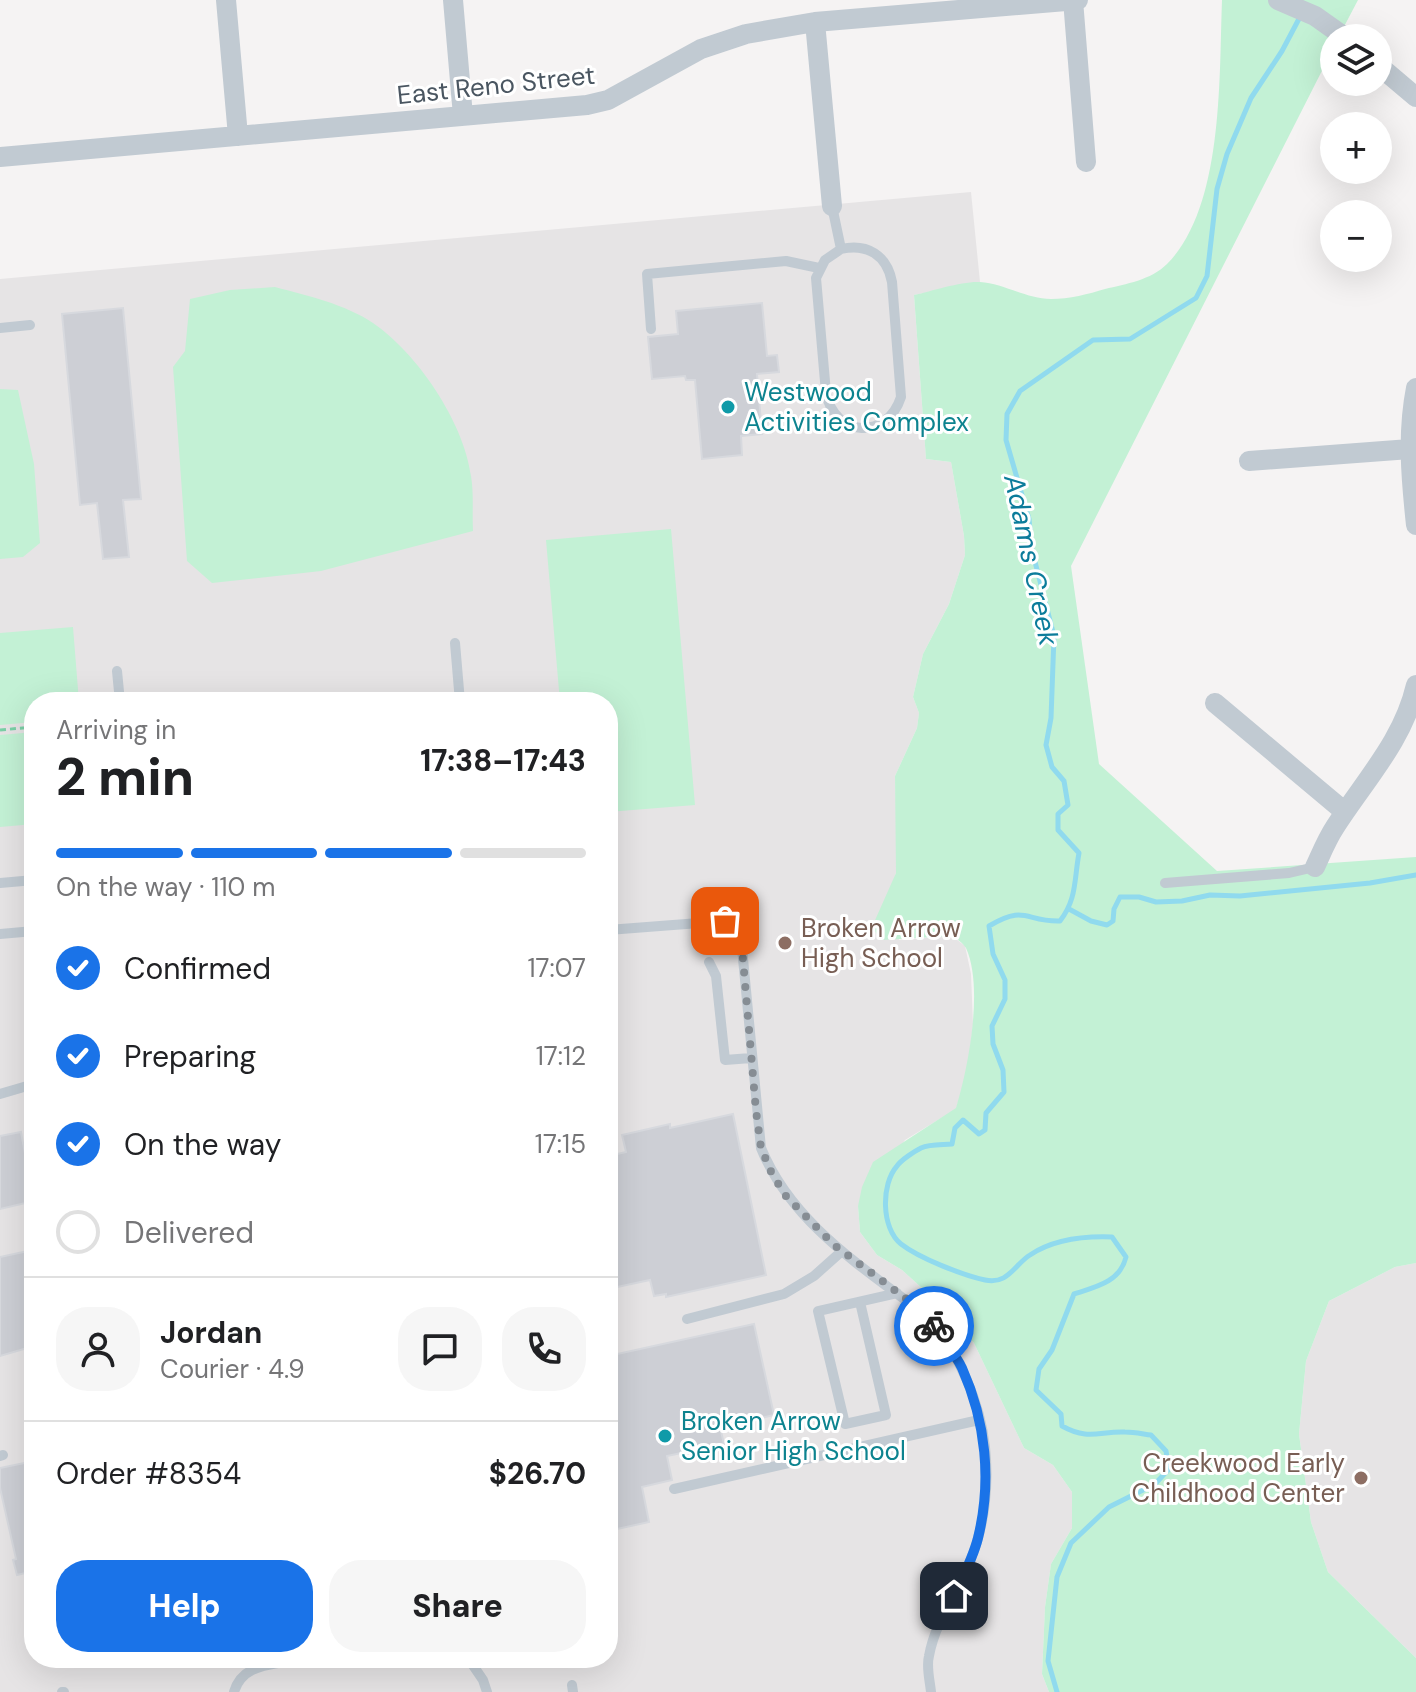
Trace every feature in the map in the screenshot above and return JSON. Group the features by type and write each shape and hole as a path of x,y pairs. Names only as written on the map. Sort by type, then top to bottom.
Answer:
{"street":[{"path":"226,0 238,136"},
{"path":"453,0 463,116"},
{"path":"1076,0 1086,162"},
{"name":"East Reno Street","path":"0,157 570,107 608,100 701,49 746,34 815,22 1076,0"},
{"path":"1280,0 1326,24"},
{"path":"815,22 832,206"},
{"path":"1392,77 1416,97"},
{"path":"1416,388 1410,426 1416,525"},
{"path":"1249,461 1410,449"},
{"path":"1315,867 1345,812 1410,723 1416,685"},
{"path":"1215,703 1345,812"}],"lane":[{"path":"832,206 841,249"},
{"path":"861,247 879,256 890,272 892,282 901,397 893,415 877,426 867,428 839,419 828,403 816,288 819,268 832,253 841,249 861,247"},
{"path":"651,329 647,274 786,261 819,268"},
{"path":"0,328 30,325"},
{"path":"455,643 459,692"},
{"path":"117,671 119,692"},
{"path":"1165,883 1289,873 1315,867"},
{"path":"0,883 24,881"},
{"path":"618,929 725,921 736,931 742,948 761,1148 772,1174 807,1220 931,1321 961,1365 979,1420 986,1464 983,1514 971,1560 938,1627 928,1658 931,1692"},
{"path":"0,934 24,932"},
{"path":"709,962 716,976 725,1060 751,1058"},
{"path":"0,1094 24,1087"},
{"path":"687,1319 784,1294 814,1276 842,1251"},
{"path":"860,1302 886,1415 845,1424 818,1311 897,1293"},
{"path":"674,1489 979,1420"},
{"path":"234,1692 237,1682 254,1668"},
{"path":"475,1668 487,1692"}],"path":[{"path":"0,730 24,728"}],"shaded area":[{"name":"Broken Arrow High School","path":"971,192 980,282 914,295 926,459 951,462 965,555 949,604 923,654 913,697 919,713 917,728 895,776 896,873 892,885 899,940 952,936 965,946 971,974 973,1024 968,1069 956,1109 905,1140 858,1206 860,1232 877,1255 902,1270 934,1299 974,1343 1024,1448 1053,1465 1072,1492 1072,1528 1051,1564 1045,1607 1042,1674 1049,1692 0,1692 0,279"},
{"name":"Creekwood Early Childhood Center","path":"1416,1263 1416,1658 1328,1572 1311,1522 1299,1434 1306,1361 1329,1301 1395,1267"}],"green space":[{"path":"1222,0 1358,0 1345,24 1320,24 1320,75 1071,566 1099,764 1217,871 1416,857 1416,1263 1395,1267 1329,1301 1306,1361 1299,1434 1311,1522 1328,1572 1416,1658 1416,1692 1049,1692 1042,1674 1045,1607 1051,1564 1072,1528 1072,1492 1053,1465 1024,1448 974,1343 934,1299 902,1270 877,1255 860,1232 858,1206 873,1162 956,1108 969,1051 974,1005 971,964 960,941 952,936 881,940 872,927 896,873 895,776 917,728 919,713 913,697 923,654 949,604 965,555 951,462 926,459 914,295 980,282 1042,298 1065,298 1138,281 1154,274 1167,264 1186,239 1199,209 1209,175 1218,102"},
{"path":"275,287 326,301 362,316 390,336 421,370 449,412 467,455 472,483 473,531 321,571 212,583 187,561 173,367 185,351 190,299 230,290"},
{"path":"0,389 18,390 34,464 40,543 23,557 0,559"},
{"path":"671,529 695,805 618,811 618,692 559,692 546,540"},
{"path":"73,627 78,692 24,692 24,723 0,725 0,633"},
{"path":"24,733 24,825 0,827 0,735"}],"building":[{"name":"Westwood Activities Complex","path":"762,303 767,356 777,355 779,372 757,374 762,434 741,436 742,455 702,459 695,380 686,380 685,376 652,379 648,337 678,334 676,311"},
{"path":"123,308 141,499 123,500 129,557 103,559 97,503 80,505 62,314"},
{"path":"733,1114 766,1275 666,1297 666,1294 654,1296 650,1280 618,1287 618,1154 626,1152 622,1135 670,1124 670,1128"},
{"path":"21,1132 24,1203 0,1209 0,1136"},
{"path":"24,1252 24,1349 0,1356 0,1257"},
{"name":"Broken Arrow Senior High School","path":"754,1324 774,1415 720,1427 724,1444 667,1456 672,1480 642,1487 649,1522 618,1529 618,1354"},
{"path":"24,1463 24,1573 17,1575 0,1488 0,1468"}],"waterway":[{"name":"Adams Creek","path":"1057,1692 1048,1661 1057,1577 1071,1543 1109,1507 1155,1484 1169,1469 1166,1451 1151,1435 1071,1431 1062,1426 1061,1414 1036,1390 1039,1369 1052,1350 1074,1294 1113,1278 1126,1257 1112,1237 1081,1238 1039,1250 999,1280 976,1278 929,1260 901,1244 890,1228 886,1194 892,1174 899,1164 921,1148 952,1144 955,1128 963,1120 979,1134 985,1130 986,1113 1004,1092 1003,1070 993,1044 992,1026 1005,999 1005,980 993,954 989,926 1018,915 1060,921 1074,889 1079,853 1058,830 1058,814 1068,805 1064,781 1052,767 1046,745 1051,718 1054,636 1032,550 1029,519 1006,440 1007,414 1020,391 1093,340 1130,339 1196,298 1207,276 1217,189 1227,154 1251,98 1301,15"},
{"path":"1069,909 1091,921 1107,925 1113,921 1120,897 1139,897 1156,902 1182,901 1210,895 1240,896 1370,883 1416,875"}],"way so far":[{"path":"725,921 736,931 742,948 756,1111 761,1148 772,1174 807,1220 834,1245 912,1303 934,1326"}],"place":[{"name":"Westwood Activities Complex","path":"728,407"},
{"name":"Broken Arrow High School","path":"785,943"},
{"name":"Broken Arrow Senior High School","path":"665,1436"},
{"name":"Creekwood Early Childhood Center","path":"1361,1478"}],"route":[{"path":"934,1326 961,1365 985,1443 986,1487 978,1540 954,1596"}]}
